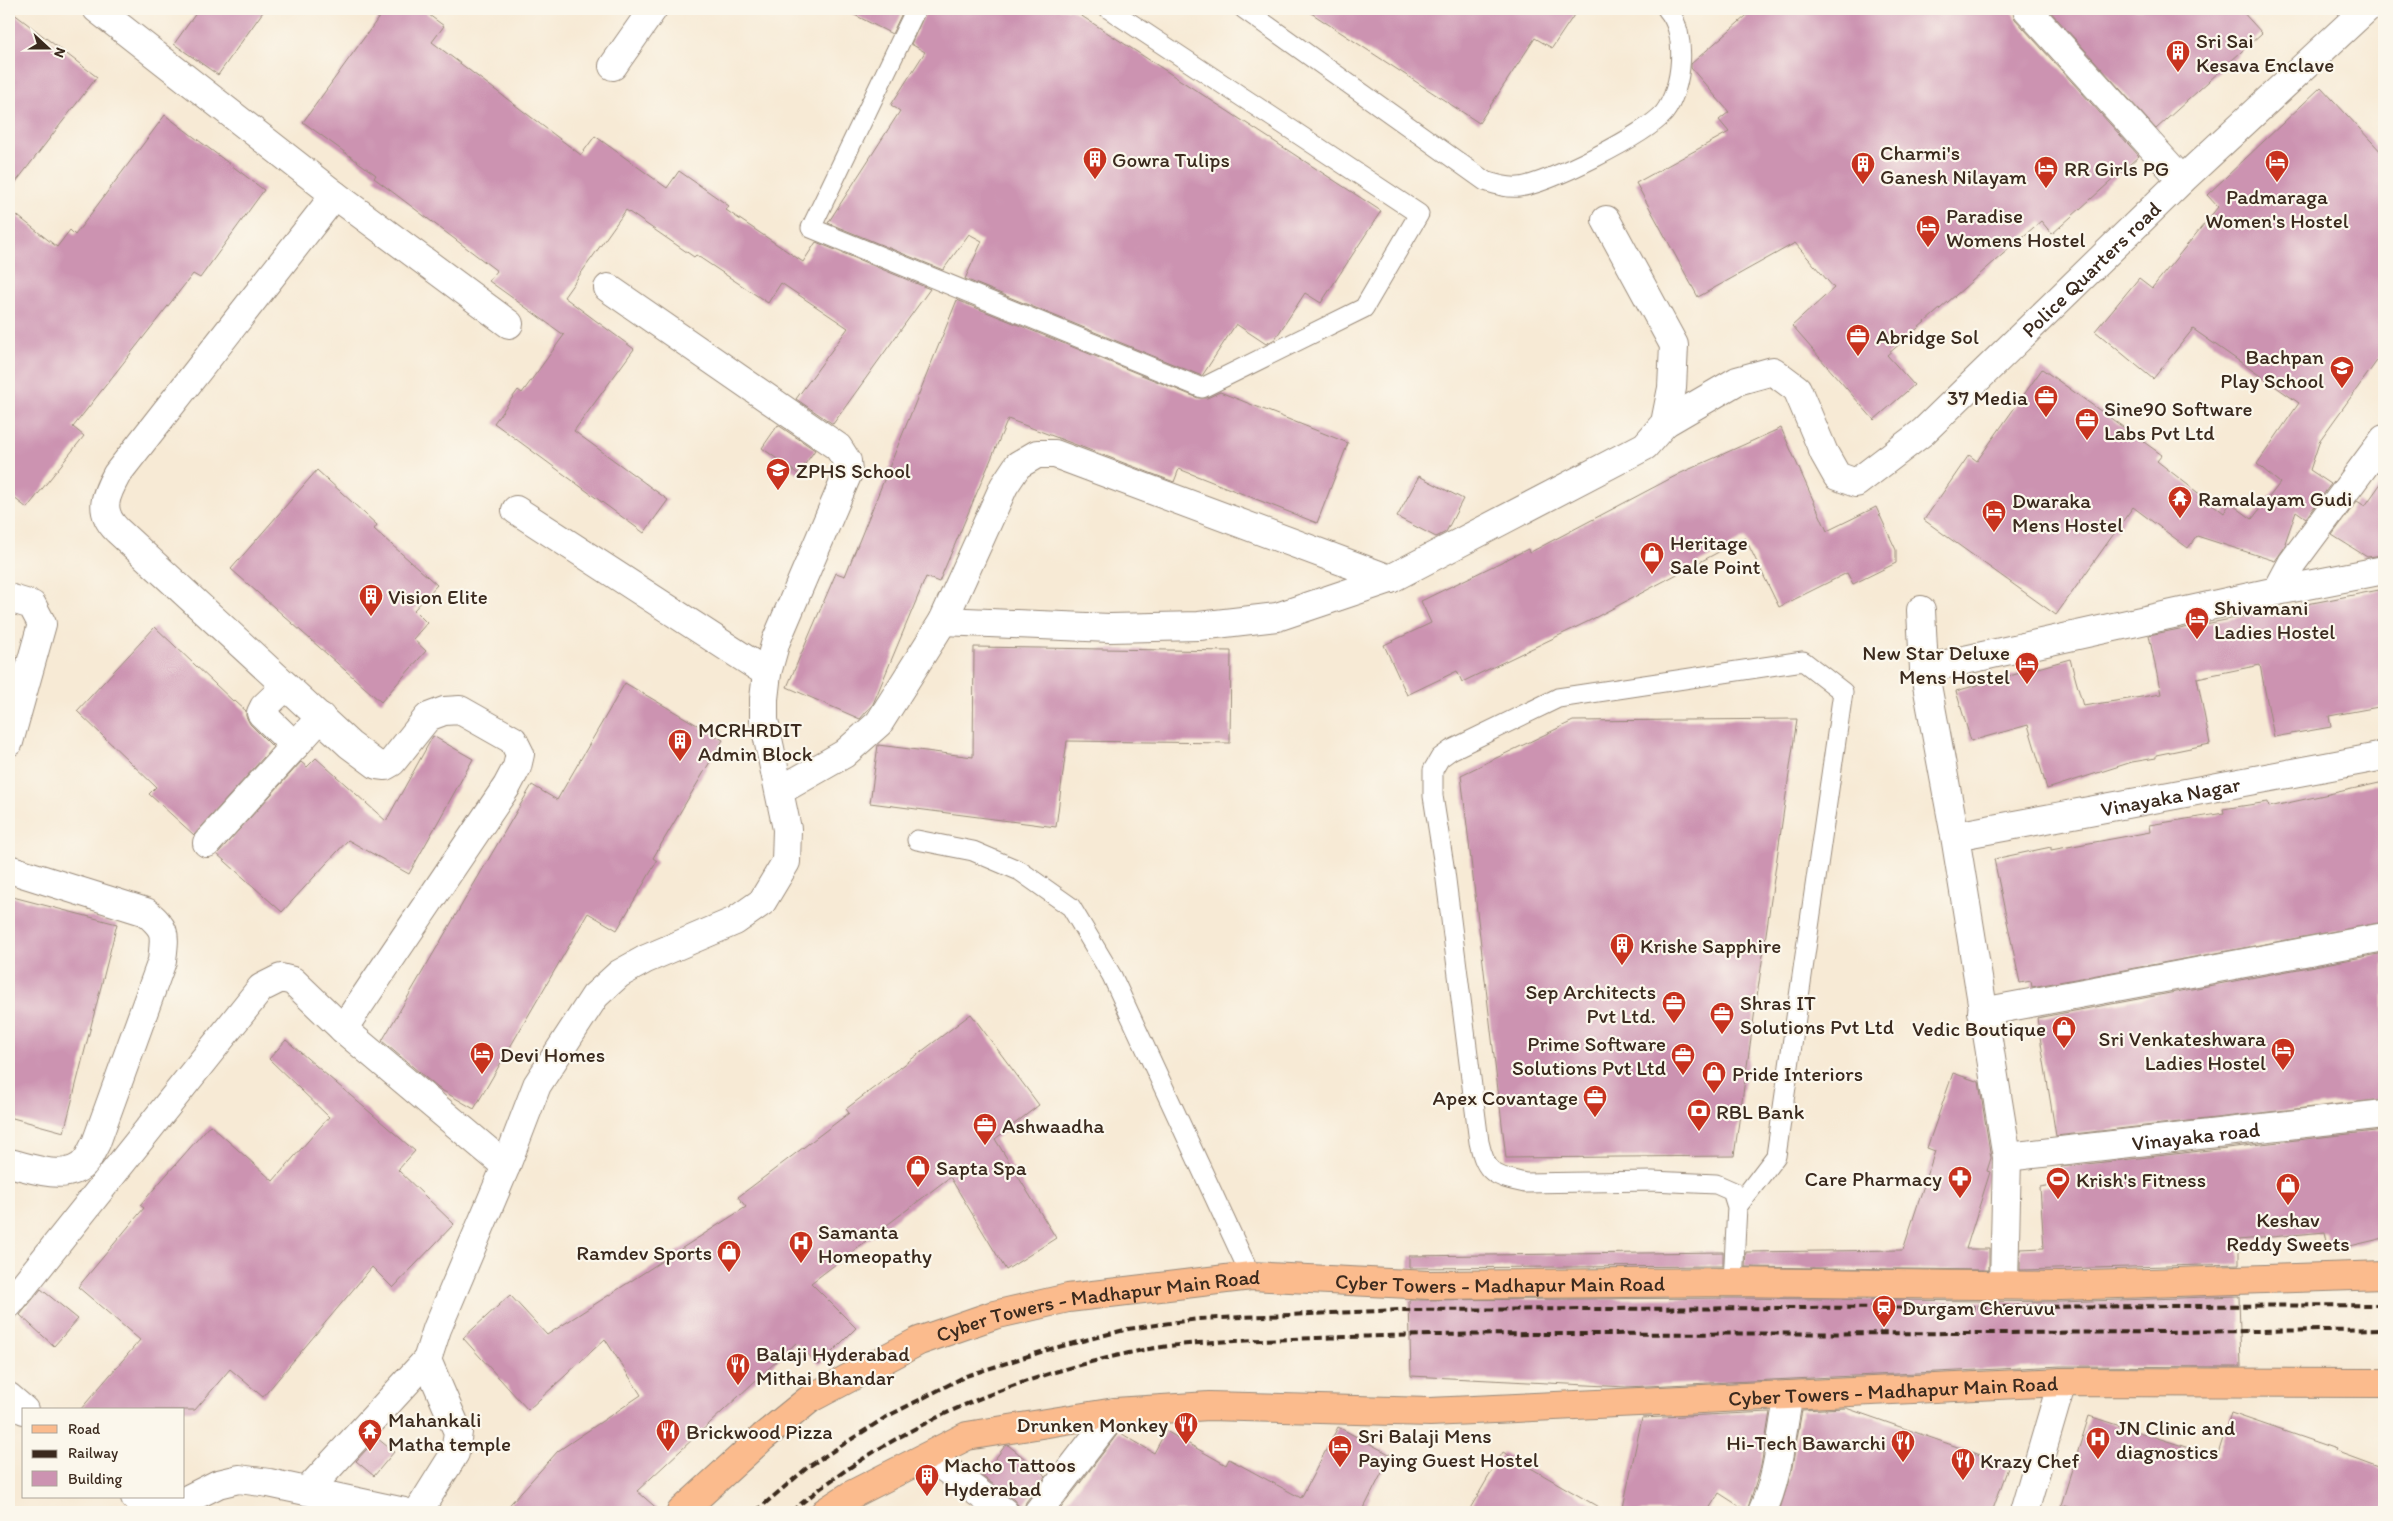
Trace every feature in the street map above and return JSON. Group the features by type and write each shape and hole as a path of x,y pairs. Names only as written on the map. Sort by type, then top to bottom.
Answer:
{"main road":[{"name":"Cyber Towers - Madhapur Main Road","path":"681,1512 763,1437 810,1398 919,1341 994,1315 1068,1298 1251,1276 1429,1285 1733,1282 2060,1286 2384,1275"},
{"name":"Cyber Towers - Madhapur Main Road","path":"825,1512 851,1495 967,1436 1115,1412 1209,1406 1430,1412 2062,1382 2384,1383"}],"street":[{"path":"97,9 334,195 509,324"},
{"path":"613,66 653,9"},
{"path":"2027,9 2182,180"},
{"name":"Police Quarters road","path":"1665,423 1737,381 1773,371 1796,389 1824,453 1837,476 1856,483 1923,432 2182,180 2366,9"},
{"path":"334,195 117,474 108,491 105,503 107,520 286,686 370,760 385,766 392,762 428,717 444,711 460,710 513,740 520,754 517,767 507,786 343,1029"},
{"path":"943,621 1110,628 1199,626 1277,617 1390,579 1645,446 1665,423 1672,388 1674,345 1606,220"},
{"path":"307,1491 427,1360 437,1329 506,1166 537,1085 595,996 619,974 646,959 735,921 762,902 786,862 787,829 764,720 764,699 776,641 848,473 847,461 838,447 608,288"},
{"path":"2277,591 2292,564 2384,439"},
{"path":"780,790 844,754 865,738 879,723 943,621 1004,486 1018,465 1037,454 1055,454 1390,579"},
{"path":"516,510 768,673"},
{"path":"1924,668 2277,591 2384,570"},
{"path":"9,598 32,605 42,624 9,742"},
{"path":"1921,610 1924,668 1955,836 2007,1157 2004,1284"},
{"path":"286,686 264,707 261,713 295,746"},
{"path":"327,723 213,849 295,746 327,723"},
{"name":"Vinayaka Nagar","path":"1955,836 2384,756"},
{"path":"9,869 146,912 161,925 164,939 162,960 96,1143 86,1162 69,1172 52,1173 9,1163"},
{"path":"1982,1012 2384,937"},
{"path":"9,1304 261,988 281,978 292,982 343,1029 506,1166"},
{"name":"Vinayaka road","path":"2007,1157 2384,1114"},
{"path":"418,1512 455,1453 458,1432 427,1360"},
{"path":"2024,1512 2062,1382"},
{"path":"1762,1512 1768,1500 1789,1395"},
{"path":"9,1397 22,1408"},
{"path":"1038,1512 1115,1412"},
{"path":"930,1456 1004,1512"},
{"path":"137,1498 169,1510 218,1484 239,1479 307,1491 404,1512"}],"lane":[{"path":"916,9 811,228 1202,388 1364,308 1419,214 1110,9"},
{"path":"1244,9 1485,181 1502,186 1520,186 1540,181 1589,160 1646,128 1663,113 1672,98 1681,55 1680,34 1672,15 1667,9"},
{"path":"1733,1282 1737,1207 1732,1191 1716,1184 1652,1181 1525,1183 1507,1179 1494,1173 1484,1162 1478,1142 1445,872 1433,796 1433,770 1440,758 1450,750 1558,698 1803,661 1843,692 1776,1156 1737,1207"},
{"path":"917,840 973,851 1020,871 1071,907 1112,976 1251,1276"}],"building":[{"path":"199,9 265,9 218,75 174,44"},
{"path":"385,9 421,9 444,26 432,42 581,155 595,136 667,188 679,171 729,206 726,210 803,262 816,242 930,289 833,424 796,399 848,328 781,283 768,303 696,255 694,257 626,210 564,297 634,349 574,431 668,500 644,533 494,423 518,390 522,393 564,335 489,281 497,271 374,178 376,175 303,122"},
{"path":"843,9 904,9 892,34"},
{"name":"Gowra Tulips","path":"927,9 1071,9 1381,211 1321,303 1305,293 1275,339 1266,344 1236,324 1202,376 965,279 982,241 969,234 943,270 828,223 900,111 891,105 925,52 911,44"},
{"path":"1305,9 1578,9 1552,48 1535,38 1479,123"},
{"path":"1754,9 2012,9 2015,19 2139,156 2052,234 2041,221 1887,355 1914,385 1874,420 1792,326 1834,288 1795,243 1698,297 1636,183 1729,132 1719,120 1729,112 1691,68 1691,64"},
{"name":"Sri Sai Kesava Enclave","path":"2048,9 2240,9 2262,33 2156,129"},
{"path":"9,10 97,77 9,191"},
{"path":"2321,87 2384,155 2384,351 2320,440 2310,470 2331,484 2306,518 2296,511 2285,543 2287,544 2275,561 2197,536 2188,548 2133,507 2056,615 1924,520 1969,455 1977,461 2042,369 2162,455 2157,461 2224,513 2230,503 2252,519 2280,483 2257,464 2299,403 2193,329 2153,379 2095,331 2139,278 2152,288 2218,207 2207,195"},
{"path":"165,115 264,190 200,278 193,274 73,427 84,436 27,508 9,494 9,209 57,247 70,230 75,235"},
{"path":"957,300 1198,398 1207,398 1220,392 1348,443 1317,523 1179,469 1174,482 1008,419 939,582 926,577 873,704 860,719 787,687 836,573 845,576"},
{"path":"778,425 815,450 798,474 762,448"},
{"path":"1781,428 1827,531 1876,507 1896,550 1896,563 1853,584 1847,573 1779,607 1745,538 1587,622 1462,682 1457,671 1407,695 1384,645 1431,623 1421,601 1528,549 1529,553 1681,473"},
{"path":"317,470 377,525 374,529 437,585 414,610 427,623 413,639 426,651 381,702 231,569"},
{"path":"1419,476 1463,499 1446,532 1436,537 1397,517"},
{"path":"2384,479 2384,555 2367,557 2332,535 2357,501 2365,506"},
{"path":"2384,589 2384,706 2329,716 2331,727 2274,737 2260,665 2197,678 2210,744 2156,755 2156,758 2132,762 2047,789 2028,725 1971,741 1956,691 2070,659 2083,706 2161,694 2149,635"},
{"path":"155,627 234,702 246,711 250,724 273,747 194,835 149,794 156,787 77,711"},
{"path":"974,647 1231,651 1230,743 1067,741 1056,827 870,803 878,745 973,757"},
{"path":"625,683 723,740 653,858 657,861 617,930 588,913 474,1109 438,1088 382,1041 532,785 557,800"},
{"name":"Krishe Sapphire","path":"1797,719 1734,1156 1506,1158 1461,775 1573,721"},
{"path":"433,736 473,759 409,874 348,840 282,912 217,854 301,762 307,767 316,758 386,821"},
{"path":"2384,782 2384,922 2032,987 2031,981 2020,983 1994,859 2051,847 2051,850 2150,832 2149,825 2224,813 2223,809 2268,802 2269,807"},
{"path":"9,896 117,924 64,1132 9,1117"},
{"path":"2384,953 2384,1099 2056,1136 2037,1018"},
{"path":"971,1014 1039,1105 995,1139 1056,1238 1006,1270 950,1177 811,1283 856,1328 819,1365 796,1343 637,1491 661,1512 503,1512 558,1451 641,1395 605,1339 528,1410 463,1338 510,1295 547,1335 746,1207 738,1197 849,1113 846,1109"},
{"path":"286,1040 415,1151 398,1170 454,1224 393,1288 372,1267 263,1397 230,1369 195,1410 185,1410 185,1408 82,1408 140,1340 78,1287 144,1208 140,1205 210,1125 273,1181 329,1117 269,1059"},
{"path":"1953,1073 1979,1082 1991,1158 1987,1171 1990,1172 1966,1249 1989,1249 1989,1270 1745,1267 1746,1252 1903,1250 1935,1151 1927,1148"},
{"path":"2384,1130 2384,1238 2329,1251 2325,1232 2239,1240 2239,1264 2020,1270 2020,1249 2044,1248 2040,1187 2064,1183 2061,1167"},
{"path":"1723,1252 1723,1266 1409,1268 1409,1256"},
{"path":"41,1289 78,1319 54,1346 20,1315"},
{"path":"2239,1296 2241,1367 2061,1366 1626,1387 1411,1376 1409,1300 1733,1298 2060,1302"},
{"path":"1846,1408 2009,1465 1992,1512 1779,1512 1791,1473 1802,1410"},
{"path":"1770,1412 1761,1466 1747,1511 1719,1493 1707,1512 1622,1512 1642,1418"},
{"path":"2231,1413 2336,1449 2335,1451 2384,1469 2384,1512 2084,1512 2061,1505 2089,1416 2217,1457"},
{"path":"1338,1427 1391,1455 1362,1512 1058,1512 1119,1432 1154,1453 1166,1431 1226,1465 1229,1459 1301,1498"},
{"path":"377,1438 394,1452 374,1476 356,1461"},
{"path":"1008,1445 1046,1476 1026,1502 1023,1512 1019,1512 1018,1505 1013,1499 982,1476 1005,1446"},
{"path":"1503,1452 1607,1512 1468,1512"}],"railway":[{"path":"755,1512 808,1467 886,1417 966,1376 1047,1350 1128,1329 1198,1319 1400,1310 2384,1305"},
{"path":"791,1512 829,1482 908,1432 993,1393 1083,1364 1169,1346 1231,1341 1436,1335 2082,1333 2384,1329"}],"place":[{"name":"Sri Sai Kesava Enclave","path":"2178,73"},
{"name":"Gowra Tulips","path":"1095,180"},
{"name":"Padmaraga Women's Hostel","path":"2277,183"},
{"name":"Charmi's Ganesh Nilayam","path":"1863,185"},
{"name":"RR Girls PG","path":"2046,189"},
{"name":"Paradise Womens Hostel","path":"1928,248"},
{"name":"Abridge Sol","path":"1858,357"},
{"name":"Bachpan Play School","path":"2342,389"},
{"name":"37 Media","path":"2046,418"},
{"name":"Sine90 Software Labs Pvt Ltd","path":"2087,441"},
{"name":"ZPHS School","path":"778,491"},
{"name":"Ramalayam Gudi","path":"2180,519"},
{"name":"Dwaraka Mens Hostel","path":"1994,533"},
{"name":"Heritage Sale Point","path":"1652,575"},
{"name":"Vision Elite","path":"371,617"},
{"name":"Shivamani Ladies Hostel","path":"2197,640"},
{"name":"New Star Deluxe Mens Hostel","path":"2027,685"},
{"name":"MCRHRDIT Admin Block","path":"680,762"},
{"name":"Krishe Sapphire","path":"1622,966"},
{"name":"Sep Architects Pvt Ltd.","path":"1674,1024"},
{"name":"Shras IT Solutions Pvt Ltd","path":"1722,1035"},
{"name":"Vedic Boutique","path":"2064,1049"},
{"name":"Sri Venkateshwara Ladies Hostel","path":"2283,1071"},
{"name":"Devi Homes","path":"482,1075"},
{"name":"Prime Software Solutions Pvt Ltd","path":"1683,1076"},
{"name":"Pride Interiors","path":"1714,1094"},
{"name":"Apex Covantage","path":"1595,1118"},
{"name":"RBL Bank","path":"1699,1132"},
{"name":"Ashwaadha","path":"985,1146"},
{"name":"Sapta Spa","path":"918,1188"},
{"name":"Care Pharmacy","path":"1960,1199"},
{"name":"Krish's Fitness","path":"2058,1200"},
{"name":"Keshav Reddy Sweets","path":"2288,1206"},
{"name":"Samanta Homeopathy","path":"801,1264"},
{"name":"Ramdev Sports","path":"729,1273"},
{"name":"Durgam Cheruvu","path":"1884,1328"},
{"name":"Balaji Hyderabad Mithai Bhandar","path":"738,1386"},
{"name":"Drunken Monkey","path":"1186,1445"},
{"name":"Mahankali Matha temple","path":"370,1452"},
{"name":"Brickwood Pizza","path":"668,1452"},
{"name":"JN Clinic and diagnostics","path":"2098,1460"},
{"name":"Hi-Tech Bawarchi","path":"1903,1463"},
{"name":"Sri Balaji Mens Paying Guest Hostel","path":"1340,1468"},
{"name":"Krazy Chef","path":"1963,1481"},
{"name":"Macho Tattoos Hyderabad","path":"927,1497"}]}
